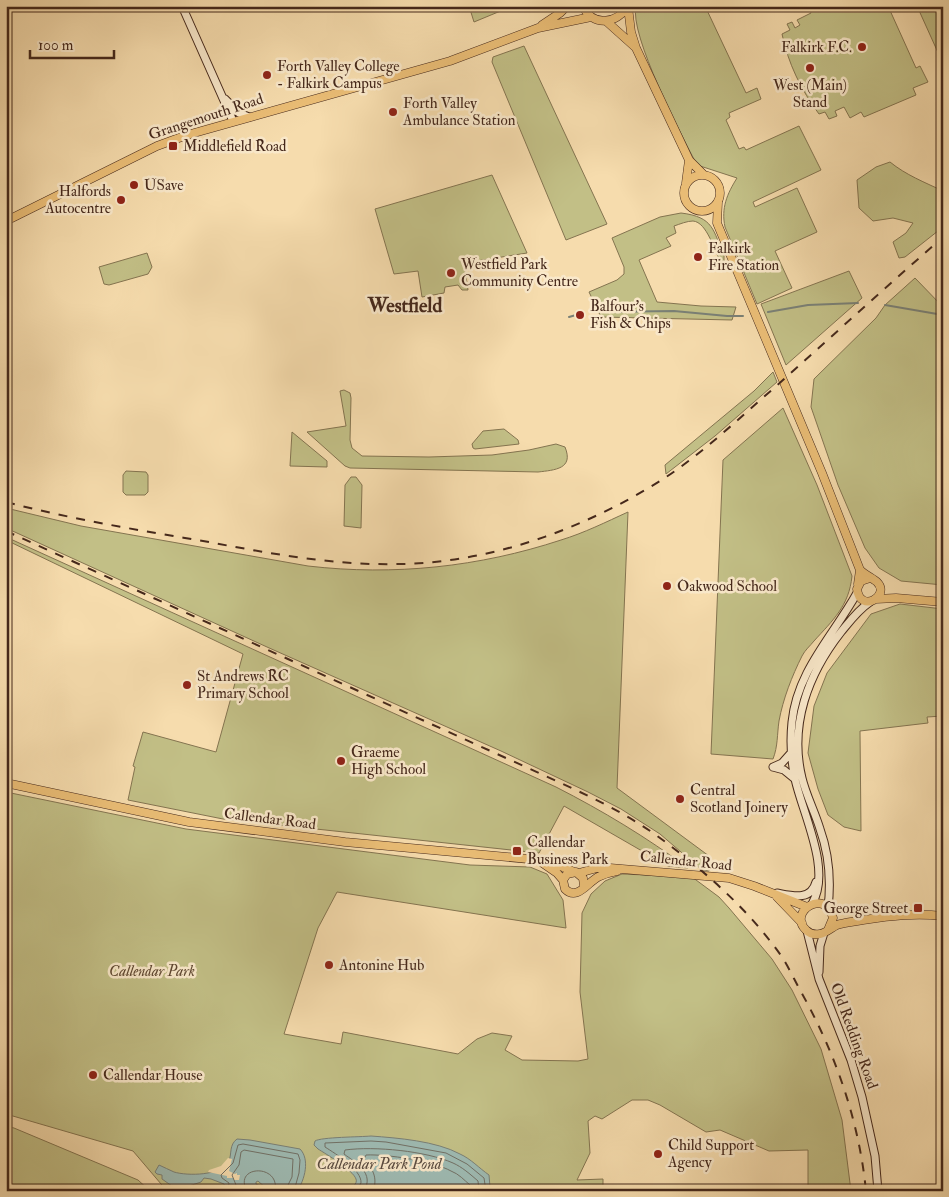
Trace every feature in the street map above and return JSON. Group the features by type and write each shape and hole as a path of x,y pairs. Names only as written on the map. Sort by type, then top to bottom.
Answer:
{"main road":[{"path":"182,6 233,121"},
{"name":"Grangemouth Road","path":"538,28 567,6"},
{"path":"583,6 591,17 606,21 619,17 628,7"},
{"path":"628,7 631,32 636,48 689,160 704,175"},
{"name":"Grangemouth Road","path":"6,221 158,146 249,116 450,61 538,28 591,17"},
{"path":"606,21 636,48"},
{"path":"222,95 239,113 249,116"},
{"path":"689,160 683,191 685,202 694,210 717,223"},
{"path":"686,183 694,176 704,175 717,183 720,193 717,223 822,473 860,570 857,593 843,618 817,654 801,685 795,703 790,754 818,863 816,897 802,914 802,923 807,931 814,935 826,932 835,926 851,922 908,914 943,916"},
{"path":"700,212 710,210 718,202"},
{"path":"860,570 877,582 880,590 896,598"},
{"path":"858,584 865,578 870,578"},
{"path":"826,932 832,923 827,850 801,771 798,754 799,722 802,704 815,672 836,639 880,590"},
{"path":"857,593 862,600 896,598 943,602"},
{"path":"790,754 782,763 773,767 784,770 795,779"},
{"name":"Callendar Road","path":"6,783 189,822 345,842 557,863 576,873 597,868 722,877 740,881 809,905"},
{"name":"Callendar Road","path":"534,860 553,870 563,880"},
{"name":"Callendar Road","path":"584,886 598,876 624,869"},
{"path":"576,873 583,878 584,886 578,893 572,893 565,888 563,880 567,874 576,873"},
{"path":"765,891 805,896 817,885"},
{"name":"Callendar Road","path":"773,894 802,923"},
{"path":"809,905 820,904 836,917 851,922"},
{"name":"Old Redding Road","path":"807,931 819,979 851,1060 862,1097 875,1156 878,1191"},
{"name":"Old Redding Road","path":"819,979 819,957 826,932"}],"green space":[{"path":"469,6 506,6 503,10 474,22"},
{"path":"636,6 705,6 746,93 757,88 761,99 729,113 730,117 726,120 739,149 744,147 746,150 799,126 821,170 753,202 755,207 797,188 817,232 775,251 792,288 757,304 725,227 724,207 737,178 697,165 669,110 648,61 640,39 636,20"},
{"path":"809,6 888,6 916,68 920,66 928,82 913,88 916,95 864,117 861,112 850,118 844,107 835,111 837,116 829,119 825,112 819,114 796,76 782,34 790,30 787,24 792,22 795,28 800,25 797,20 811,13"},
{"path":"917,6 943,6 943,56 940,57"},
{"path":"524,46 607,224 566,240 492,62 493,57"},
{"path":"890,162 909,175 943,191 943,227 905,257 899,258 893,242 906,233 913,223 893,218 873,221 859,208 857,180 876,167"},
{"path":"492,175 527,253 464,263 468,290 462,290 458,285 445,287 444,293 422,297 418,271 394,274 375,209"},
{"path":"681,213 700,218 711,226 724,256 724,261 721,263 710,238 698,223 691,221 674,226 676,233 666,238 671,246 639,260 657,302 736,307 732,320 601,317 589,292 617,280 624,274 624,267 612,238 660,217"},
{"path":"147,253 152,267 148,274 109,285 104,284 99,267"},
{"path":"849,271 862,298 786,365 761,304"},
{"path":"915,278 943,307 943,585 901,581 879,568 865,548 838,485 811,407 814,379 876,318 885,305"},
{"path":"773,372 777,382 715,436 666,474 665,465 754,391"},
{"path":"344,390 350,393 351,398 350,440 352,448 362,456 429,457 492,455 556,444 565,447 567,460 561,467 538,472 350,468 345,466 307,432 346,426 340,391"},
{"path":"783,408 817,485 852,576 850,587 839,612 802,656 785,696 773,759 711,754 723,460"},
{"path":"504,429 518,440 519,444 473,448 472,444 483,431"},
{"path":"292,432 327,461 327,467 290,466"},
{"path":"126,471 146,472 148,475 148,492 145,495 126,495 123,492 123,475"},
{"path":"351,477 356,477 362,485 361,528 344,526 345,485"},
{"path":"6,508 81,526 308,566 372,570 436,567 499,557 570,537 628,512 617,788 709,856 709,871 702,870 660,834 621,809 588,792 6,528"},
{"name":"Graeme High School","path":"6,537 556,787 624,825 688,868 668,866 564,806 539,853 223,819 128,800 135,767 133,766 143,732 216,752 243,654 6,540"},
{"path":"900,604 943,609 943,716 927,717 928,723 860,731 861,831 844,827 828,815 818,789 808,753 814,706 827,673 871,614"},
{"name":"Callendar Park","path":"6,792 186,829 470,865 530,867 547,874 563,900 566,928 337,892 318,928 284,1034 341,1044 343,1032 458,1054 477,1039 492,1033 512,1036 505,1050 522,1060 578,1061 588,1059 580,992 582,913 591,894 605,881 622,874 692,877 719,897 729,908 772,959 792,990 821,1049 842,1120 851,1191 814,1191 808,1185 808,1150 769,1151 720,1130 706,1132 648,1100 632,1100 602,1119 595,1116 588,1121 590,1153 577,1180 603,1179 605,1191 167,1191 133,1151 6,1114"},
{"path":"6,1126 138,1180 150,1191 6,1191"}],"water":[{"name":"Callendar Park Pond","path":"371,1136 417,1141 440,1146 460,1154 489,1175 492,1191 347,1191 356,1183 354,1175 339,1162 318,1149 314,1145 315,1141"},
{"name":"Callendar Park Pond","path":"237,1139 300,1149 306,1164 302,1181 297,1191 274,1191 267,1189 258,1181 256,1184 268,1191 222,1191 225,1187 224,1184 204,1178 201,1182 189,1186 189,1191 179,1191 162,1179 162,1175 155,1172 159,1165 174,1172 187,1174 204,1174 219,1170 229,1161 232,1146"}],"pier":[{"path":"228,1158 232,1159 229,1171 240,1175 239,1180 208,1172 221,1166"}],"waterway":[{"path":"768,312 808,305 858,303"},
{"path":"885,305 943,315"},
{"path":"599,312 674,311 743,316"},
{"path":"569,317 576,315"}],"railway":[{"path":"6,502 55,514 129,528 326,561 376,564 435,562 503,550 536,540 600,514 631,498 675,471 732,425 943,237"},
{"path":"6,531 574,789 636,822 677,851 710,878 741,908 769,940 787,965 813,1014 844,1087 858,1138 866,1191"}],"place":[{"name":"Falkirk F.C.","path":"862,47"},
{"name":"West (Main) Stand","path":"810,68"},
{"name":"Forth Valley College - Falkirk Campus","path":"267,75"},
{"name":"Forth Valley Ambulance Station","path":"393,112"},
{"name":"Middlefield Road","path":"173,146"},
{"name":"USave","path":"134,185"},
{"name":"Halfords Autocentre","path":"121,200"},
{"name":"Falkirk Fire Station","path":"698,257"},
{"name":"Westfield Park Community Centre","path":"451,273"},
{"name":"Balfour's Fish & Chips","path":"580,315"},
{"name":"Oakwood School","path":"667,586"},
{"name":"St Andrews RC Primary School","path":"187,685"},
{"name":"Graeme High School","path":"341,761"},
{"name":"Central Scotland Joinery","path":"680,799"},
{"name":"Callendar Business Park","path":"517,851"},
{"name":"George Street","path":"918,908"},
{"name":"Antonine Hub","path":"329,965"},
{"name":"Callendar House","path":"93,1075"},
{"name":"Child Support Agency","path":"658,1154"}],"district":[{"name":"Westfield","path":"405,305"}]}
